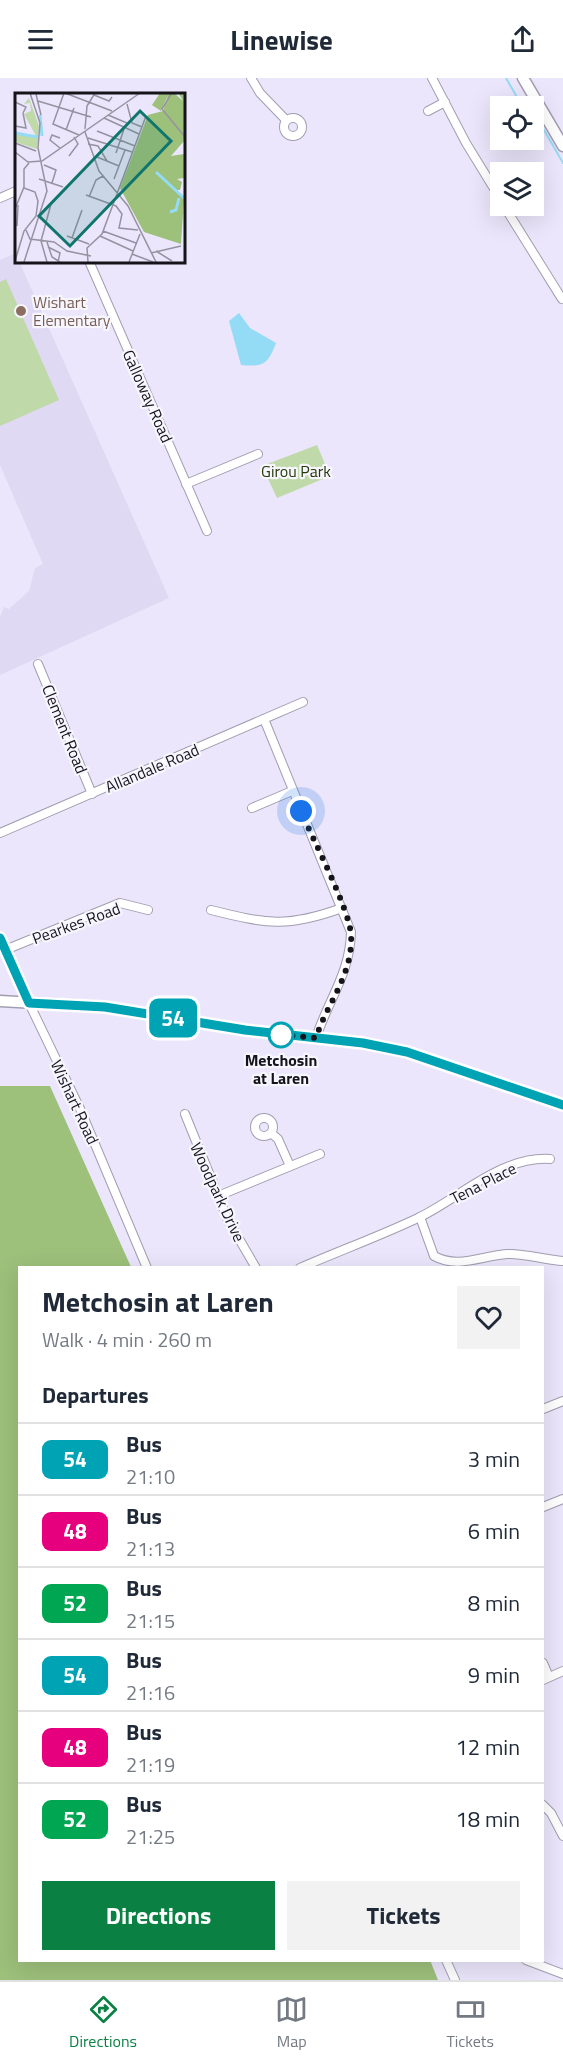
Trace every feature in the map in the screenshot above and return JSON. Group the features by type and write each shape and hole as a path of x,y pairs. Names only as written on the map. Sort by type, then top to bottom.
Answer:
{"main road":[{"path":"523,78 563,146"},
{"name":"Wishart Road","path":"0,938 29,1003"},
{"path":"0,1001 105,1007 245,1030 407,1052 563,1105"}],"street":[{"path":"251,78 260,93 286,120"},
{"path":"432,78 490,181"},
{"path":"428,111 445,102"},
{"path":"0,198 15,191"},
{"path":"510,216 562,299"},
{"name":"Galloway Road","path":"89,262 207,531"},
{"path":"186,484 258,454"},
{"name":"Clement Road","path":"38,664 92,794"},
{"name":"Allandale Road","path":"0,833 303,702"},
{"path":"264,719 351,932 350,952 344,975 321,1020 316,1038"},
{"path":"252,808 292,791"},
{"name":"Pearkes Road","path":"5,950 120,903 148,910"},
{"path":"211,910 260,923 282,924 308,920 342,908"},
{"name":"Wishart Road","path":"29,1003 81,1111 146,1266"},
{"name":"Woodpark Drive","path":"185,1114 228,1220 255,1266"},
{"path":"271,1132 278,1139 290,1166"},
{"path":"218,1196 320,1154"},
{"name":"Tena Place","path":"305,1266 420,1217 501,1171 534,1158 550,1159"},
{"path":"420,1217 434,1256 445,1262 461,1263 510,1254 563,1261"},
{"path":"544,1409 563,1401"},
{"path":"544,1507 563,1499"},
{"path":"546,1679 563,1671"},
{"path":"544,1806 563,1836"},
{"path":"447,1962 455,1980"},
{"path":"531,1962 563,1974"}],"shaded area":[{"path":"15,253 15,262 19,262 169,598 0,675 0,617 4,607 9,609 29,591 35,568 43,564 0,465 0,260"}],"green space":[{"name":"Wishart Elementary","path":"6,279 59,400 0,426 0,282"},
{"name":"Girou Park","path":"317,445 330,476 277,498 262,466"},
{"path":"0,1086 50,1086 131,1266 18,1266 18,1962 431,1962 438,1980 0,1980"}],"water":[{"path":"239,313 250,328 276,343 264,363 241,365 229,321"}],"waterway":[{"path":"506,78 516,96"},
{"path":"544,130 563,163"}],"bus line":[{"name":"54","path":"0,938 29,1003 105,1007 245,1030 363,1043 407,1052 563,1105"}],"place":[{"name":"Wishart Elementary","path":"21,311"},
{"name":"Metchosin at Laren","path":"281,1035"}],"route":[{"path":"281,1035 276,1034 316,1038 321,1020 344,975 350,952 351,932 301,811"}]}
